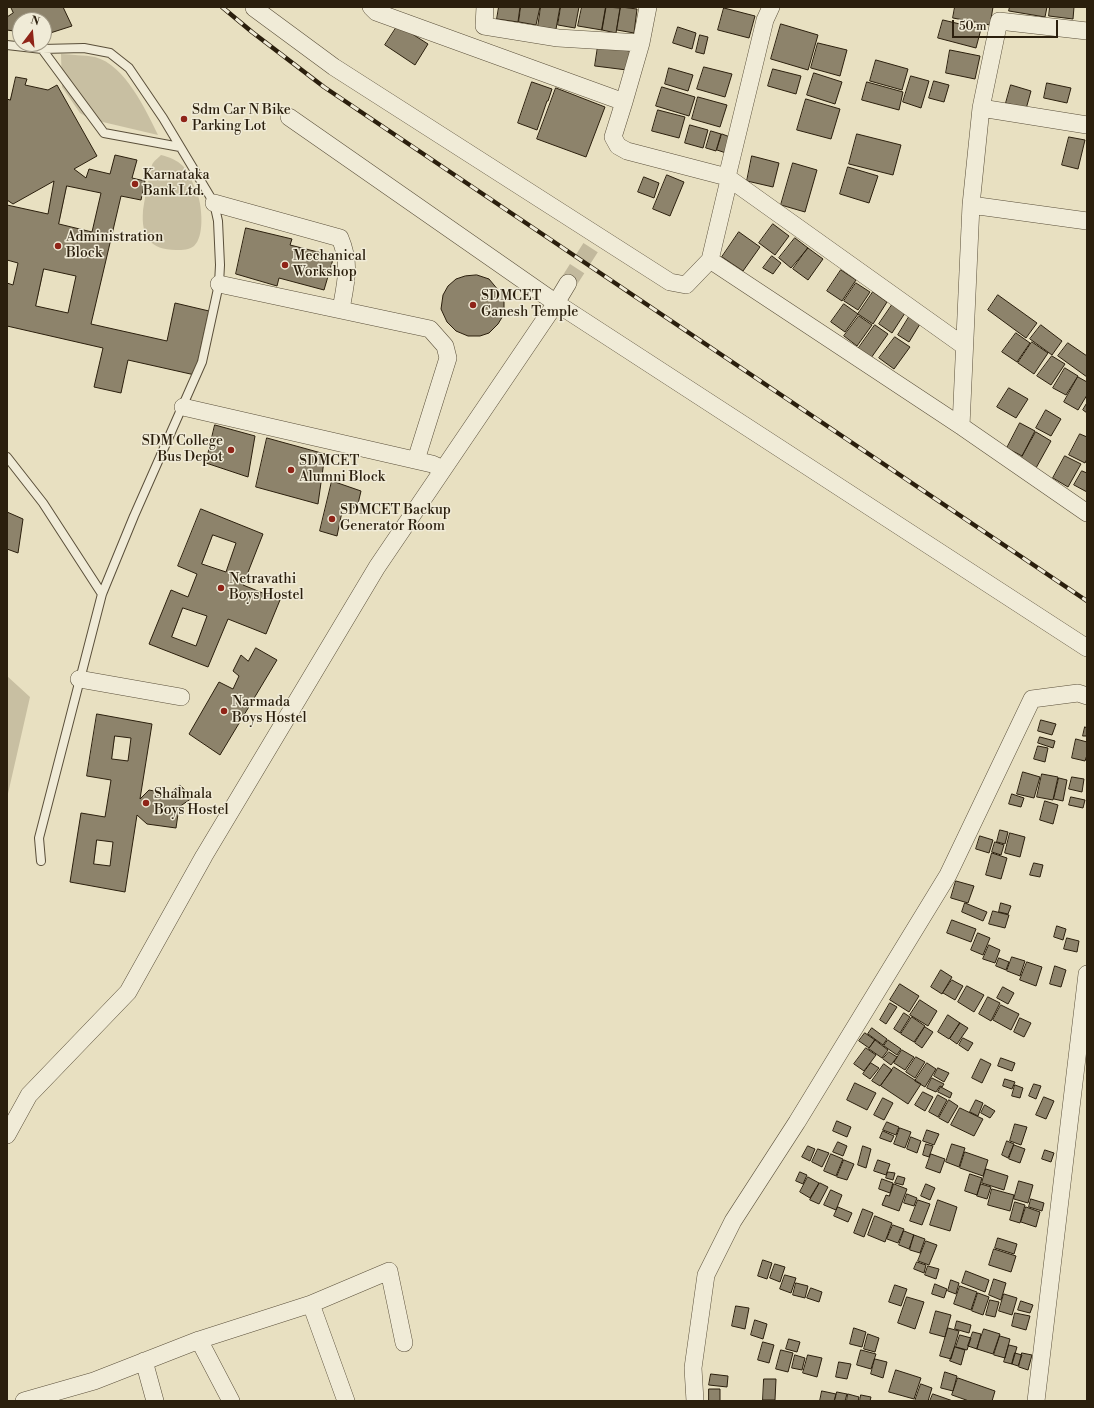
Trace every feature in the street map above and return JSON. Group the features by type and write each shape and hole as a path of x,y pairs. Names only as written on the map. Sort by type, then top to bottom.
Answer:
{"street":[{"path":"371,7 376,12 624,102"},
{"path":"485,7 484,26 558,38 642,43"},
{"path":"648,7 642,43 613,137 618,146 627,152 727,177 964,346"},
{"path":"254,8 334,67 670,282 686,285 710,260 728,184 727,177 765,20 771,7"},
{"path":"960,426 971,205 981,108 999,21 1087,31"},
{"path":"981,108 1087,125"},
{"path":"289,117 556,303 1087,648"},
{"path":"214,203 340,238 346,251 347,275 341,309"},
{"path":"971,205 1087,221"},
{"path":"710,260 960,426 1087,513"},
{"path":"7,1135 30,1095 128,992 204,856 369,580 568,283"},
{"path":"219,284 430,329 445,346 448,358 416,460"},
{"path":"183,407 416,460 432,464 443,469"},
{"path":"79,678 181,698"},
{"path":"695,1401 693,1368 706,1275 733,1221 797,1122 948,876 1032,699 1078,694 1087,696"},
{"path":"1036,1401 1087,974"},
{"path":"24,1401 66,1395 94,1381 144,1361 199,1340 311,1304 389,1271 404,1344"},
{"path":"311,1304 346,1401"},
{"path":"199,1340 231,1401"},
{"path":"144,1361 155,1401"}],"lane":[{"path":"41,862 39,838 79,678 102,594 134,516 202,362 219,284 220,266 218,222 214,203 163,118 129,68 110,52 84,48 52,49"},
{"path":"44,52 104,133 180,147"},
{"path":"7,457 43,503 102,594"}],"shaded area":[{"path":"61,54 95,57 116,69 141,101 158,135 90,119 80,113 62,87"},
{"path":"161,155 173,159 183,166 199,199 201,210 201,230 197,242 194,246 188,249 176,250 160,247 149,240 144,228 143,211 150,171 153,163"},
{"path":"7,676 30,697 7,798"}],"building":[{"path":"11,7 63,7 72,26 52,32 52,12 13,12"},
{"path":"499,7 520,7 518,22 497,19"},
{"path":"521,7 540,7 536,25 519,22"},
{"path":"541,7 560,7 556,29 538,27"},
{"path":"561,7 579,7 575,28 558,25"},
{"path":"582,7 606,7 602,30 578,26"},
{"path":"606,7 620,8 616,33 602,30"},
{"path":"621,7 637,9 634,33 617,30"},
{"path":"955,7 993,7 990,25 953,18"},
{"path":"1010,7 1047,7 1045,17 1009,11"},
{"path":"1050,7 1074,7 1073,19 1049,16"},
{"path":"724,8 755,16 749,38 718,30"},
{"path":"12,14 12,31 7,30 7,17"},
{"path":"943,20 981,29 976,48 938,38"},
{"path":"781,24 818,35 808,70 771,59"},
{"path":"398,25 428,44 415,65 385,45"},
{"path":"678,27 696,33 692,49 673,43"},
{"path":"700,35 708,37 704,54 696,52"},
{"path":"818,43 847,50 840,76 811,68"},
{"path":"598,46 630,51 627,70 595,66"},
{"path":"950,50 980,56 975,79 946,73"},
{"path":"876,60 908,69 902,90 870,81"},
{"path":"704,67 732,74 725,97 697,89"},
{"path":"669,68 693,75 688,91 665,84"},
{"path":"773,69 801,76 796,94 768,86"},
{"path":"814,73 842,82 835,104 807,95"},
{"path":"911,76 929,81 921,108 903,102"},
{"name":"Administration Block","path":"16,77 27,79 25,85 48,90 57,85 97,156 74,169 86,178 89,169 110,174 115,155 137,160 132,178 145,181 141,200 121,196 91,324 167,341 175,303 209,311 195,375 128,360 121,393 94,387 103,348 7,326 7,283 13,285 18,263 7,260 7,205 48,214 54,181 13,204 7,200 7,99 10,100","holes":["67,186 101,193 92,232 59,224","44,269 76,276 68,313 36,306"]},
{"path":"934,81 949,85 944,102 929,98"},
{"path":"532,82 552,89 537,130 518,123"},
{"path":"867,82 903,92 899,110 862,100"},
{"path":"1047,83 1071,88 1067,103 1044,98"},
{"path":"1011,85 1031,91 1026,109 1006,103"},
{"path":"662,87 695,97 689,116 656,106"},
{"path":"556,88 605,107 586,157 537,139"},
{"path":"698,97 727,105 720,127 692,119"},
{"path":"806,99 840,109 831,139 797,130"},
{"path":"658,110 685,117 679,138 652,131"},
{"path":"690,125 708,130 703,148 685,143"},
{"path":"711,131 721,134 716,151 706,148"},
{"path":"722,134 730,137 726,153 717,150"},
{"path":"857,134 901,145 893,175 849,164"},
{"path":"1069,137 1085,140 1078,169 1062,165"},
{"path":"752,156 779,163 773,187 747,181"},
{"path":"793,163 817,170 805,212 781,205"},
{"path":"848,167 878,176 869,203 840,194"},
{"path":"667,175 684,182 670,216 653,209"},
{"path":"644,177 659,183 654,198 638,192"},
{"path":"773,224 789,236 775,255 759,243"},
{"name":"Mechanical Workshop","path":"246,228 292,239 290,245 334,256 324,290 279,278 277,286 236,274"},
{"path":"739,232 760,247 743,271 722,257"},
{"path":"795,238 808,248 791,268 779,258"},
{"path":"808,248 823,259 808,280 793,269"},
{"path":"772,256 781,263 773,274 763,268"},
{"path":"841,270 856,280 842,301 827,291"},
{"name":"SDMCET Ganesh Temple","path":"477,275 489,279 499,291 504,302 504,314 498,324 489,333 480,336 468,336 456,331 447,322 441,309 443,295 448,286 456,279 465,276"},
{"path":"856,283 870,292 858,310 844,301"},
{"path":"873,292 887,302 873,324 858,314"},
{"path":"998,295 1037,323 1026,338 988,310"},
{"path":"844,304 858,314 845,332 831,322"},
{"path":"892,305 905,313 892,333 879,324"},
{"path":"859,316 872,325 857,346 844,336"},
{"path":"909,317 920,324 909,342 898,335"},
{"path":"875,325 888,334 871,358 858,349"},
{"path":"1041,325 1062,341 1052,355 1030,339"},
{"path":"1016,333 1030,343 1017,362 1002,352"},
{"path":"895,337 910,347 894,369 879,358"},
{"path":"1032,342 1048,353 1034,374 1018,363"},
{"path":"1068,343 1087,356 1087,377 1058,356"},
{"path":"1052,356 1065,364 1051,385 1037,376"},
{"path":"1065,368 1078,376 1066,395 1053,388"},
{"path":"1078,377 1087,382 1087,395 1078,410 1064,402"},
{"path":"1009,388 1028,399 1016,418 997,407"},
{"path":"1087,403 1087,413 1083,410"},
{"path":"1046,410 1061,419 1051,436 1036,428"},
{"path":"1020,423 1035,431 1022,456 1007,448"},
{"name":"SDM College Bus Depot","path":"215,425 255,436 248,477 206,463"},
{"path":"1036,432 1051,441 1036,468 1021,459"},
{"path":"1080,434 1087,437 1087,459 1085,463 1069,455"},
{"name":"SDMCET Alumni Block","path":"267,438 325,454 318,504 256,487"},
{"path":"1065,456 1081,464 1068,487 1053,478"},
{"path":"1082,471 1087,473 1087,492 1074,485"},
{"name":"SDMCET Backup Generator Room","path":"332,481 361,491 357,508 343,507 337,536 320,531"},
{"name":"Netravathi Boys Hostel","path":"201,509 263,534 243,585 280,600 266,634 228,619 208,667 149,644 171,590 188,597 197,574 178,566","holes":["213,535 236,543 226,572 202,564","183,608 207,616 196,646 172,637"]},
{"path":"7,512 23,519 18,553 7,549"},
{"name":"Narmada Boys Hostel","path":"256,648 277,660 220,755 189,734 219,682 233,689 239,676 233,671 241,655 248,661"},
{"name":"Shalmala Boys Hostel","path":"97,714 152,724 140,799 149,790 169,794 180,785 192,798 179,807 176,828 147,824 137,815 125,892 70,882 81,813 105,817 111,780 87,776","holes":["115,736 131,738 128,761 112,759","97,840 113,842 110,866 94,864"]},
{"path":"1041,720 1056,724 1052,735 1038,731"},
{"path":"1085,727 1087,728 1087,736 1083,736"},
{"path":"1040,737 1055,741 1053,748 1038,743"},
{"path":"1076,739 1087,742 1087,755 1085,761 1072,758"},
{"path":"1038,746 1048,748 1045,762 1034,759"},
{"path":"1023,772 1040,777 1034,798 1017,794"},
{"path":"1042,774 1058,777 1053,800 1037,797"},
{"path":"1072,777 1084,779 1082,792 1069,789"},
{"path":"1059,778 1067,780 1063,801 1054,799"},
{"path":"1012,794 1024,798 1021,807 1009,804"},
{"path":"1071,797 1085,800 1083,808 1069,805"},
{"path":"1045,801 1058,805 1053,824 1040,820"},
{"path":"1000,830 1008,832 1005,844 997,842"},
{"path":"1010,833 1025,837 1020,857 1005,853"},
{"path":"980,836 993,840 989,853 976,849"},
{"path":"995,842 1004,845 1001,855 992,852"},
{"path":"992,853 1007,858 1001,879 986,875"},
{"path":"1034,863 1043,865 1040,877 1030,875"},
{"path":"956,881 974,886 968,903 951,898"},
{"path":"965,903 987,912 983,921 962,912"},
{"path":"1001,903 1011,906 1008,914 999,912"},
{"path":"993,911 1009,915 1005,928 989,924"},
{"path":"952,920 976,929 971,942 947,933"},
{"path":"1057,926 1066,929 1063,940 1054,937"},
{"path":"978,933 990,938 983,955 971,950"},
{"path":"1067,938 1079,941 1077,952 1064,949"},
{"path":"989,945 1000,950 995,963 983,959"},
{"path":"1012,957 1025,961 1020,976 1007,971"},
{"path":"999,958 1009,962 1006,970 996,966"},
{"path":"1027,962 1042,967 1036,986 1020,980"},
{"path":"1055,966 1066,970 1061,987 1050,984"},
{"path":"941,970 952,977 942,994 931,987"},
{"path":"952,980 963,986 955,1000 943,993"},
{"path":"900,984 919,996 909,1012 890,1000"},
{"path":"967,986 984,995 974,1012 958,1002"},
{"path":"1003,987 1014,993 1008,1004 997,998"},
{"path":"988,997 1000,1003 991,1021 979,1014"},
{"path":"920,1000 937,1011 928,1026 910,1015"},
{"path":"890,1003 897,1007 886,1024 880,1020"},
{"path":"1001,1005 1019,1014 1011,1030 993,1020"},
{"path":"904,1013 910,1017 900,1033 894,1029"},
{"path":"948,1015 960,1023 949,1039 938,1032"},
{"path":"912,1017 925,1026 914,1042 901,1034"},
{"path":"1020,1018 1031,1023 1024,1037 1014,1032"},
{"path":"960,1023 968,1028 957,1044 950,1039"},
{"path":"925,1027 933,1032 922,1048 915,1043"},
{"path":"872,1028 887,1039 883,1045 868,1034"},
{"path":"865,1033 875,1040 869,1048 859,1041"},
{"path":"963,1038 973,1043 968,1051 959,1045"},
{"path":"875,1040 888,1050 882,1058 869,1049"},
{"path":"888,1040 901,1049 897,1055 884,1046"},
{"path":"866,1048 876,1055 864,1071 854,1064"},
{"path":"902,1050 914,1057 905,1070 894,1063"},
{"path":"889,1052 897,1057 891,1065 883,1059"},
{"path":"916,1057 925,1062 915,1078 906,1072"},
{"path":"1001,1058 1015,1063 1012,1071 998,1066"},
{"path":"981,1059 991,1064 982,1083 972,1078"},
{"path":"871,1063 879,1068 870,1079 863,1074"},
{"path":"927,1063 936,1069 925,1087 915,1081"},
{"path":"884,1064 892,1070 880,1086 872,1081"},
{"path":"894,1067 921,1084 908,1104 881,1086"},
{"path":"938,1068 949,1073 944,1082 934,1076"},
{"path":"932,1078 944,1084 942,1087 940,1086 936,1092 927,1088"},
{"path":"1005,1079 1015,1082 1012,1089 1003,1086"},
{"path":"855,1083 876,1093 867,1110 847,1100"},
{"path":"1034,1084 1041,1086 1036,1099 1029,1096"},
{"path":"1015,1085 1023,1088 1020,1098 1012,1096"},
{"path":"941,1087 952,1093 950,1098 938,1092"},
{"path":"923,1092 933,1097 925,1111 915,1105"},
{"path":"938,1095 947,1100 938,1117 929,1112"},
{"path":"1044,1097 1054,1101 1046,1119 1036,1115"},
{"path":"883,1098 893,1103 884,1120 874,1115"},
{"path":"949,1100 958,1106 948,1123 939,1118"},
{"path":"976,1100 983,1103 978,1116 970,1112"},
{"path":"985,1105 995,1111 990,1118 981,1113"},
{"path":"960,1108 983,1119 974,1136 951,1125"},
{"path":"837,1121 851,1127 847,1137 833,1131"},
{"path":"887,1122 899,1127 896,1135 883,1130"},
{"path":"1015,1124 1027,1127 1021,1145 1010,1141"},
{"path":"900,1128 911,1132 905,1148 894,1144"},
{"path":"927,1130 939,1134 934,1145 923,1141"},
{"path":"883,1131 894,1136 891,1142 880,1138"},
{"path":"911,1137 921,1141 917,1153 907,1149"},
{"path":"1007,1141 1014,1144 1008,1158 1002,1155"},
{"path":"838,1142 847,1146 843,1156 833,1152"},
{"path":"926,1144 933,1146 929,1157 923,1155"},
{"path":"952,1144 965,1148 959,1167 946,1162"},
{"path":"1014,1145 1025,1149 1020,1163 1009,1159"},
{"path":"808,1146 815,1149 810,1161 802,1157"},
{"path":"863,1146 871,1149 866,1168 858,1165"},
{"path":"818,1149 829,1153 822,1167 812,1162"},
{"path":"1045,1150 1054,1153 1051,1162 1042,1159"},
{"path":"965,1152 988,1160 983,1176 960,1168"},
{"path":"831,1154 843,1159 836,1176 824,1171"},
{"path":"931,1154 945,1159 940,1173 926,1168"},
{"path":"844,1160 854,1164 847,1180 837,1177"},
{"path":"878,1160 890,1164 886,1175 874,1171"},
{"path":"986,1169 1008,1176 1004,1190 982,1183"},
{"path":"800,1172 807,1175 803,1184 796,1181"},
{"path":"888,1172 895,1173 893,1180 886,1178"},
{"path":"970,1174 982,1178 977,1195 965,1191"},
{"path":"898,1176 905,1178 903,1185 895,1183"},
{"path":"808,1177 819,1183 810,1198 800,1192"},
{"path":"882,1179 893,1183 890,1193 879,1189"},
{"path":"1019,1181 1033,1185 1028,1203 1014,1199"},
{"path":"820,1183 828,1187 819,1204 810,1200"},
{"path":"894,1184 907,1189 899,1211 882,1205 886,1195 889,1196"},
{"path":"926,1184 935,1188 930,1200 921,1196"},
{"path":"981,1184 991,1187 987,1199 977,1196"},
{"path":"992,1189 1014,1195 1010,1211 988,1205"},
{"path":"831,1190 842,1195 836,1210 824,1205"},
{"path":"907,1194 917,1198 914,1206 904,1203"},
{"path":"1031,1199 1044,1203 1042,1211 1029,1207"},
{"path":"918,1200 930,1204 922,1225 910,1221"},
{"path":"938,1200 957,1207 950,1231 930,1225"},
{"path":"1015,1202 1025,1205 1020,1223 1010,1220"},
{"path":"838,1207 852,1213 848,1222 834,1216"},
{"path":"1026,1207 1040,1212 1036,1227 1021,1222"},
{"path":"863,1209 873,1213 864,1237 854,1233"},
{"path":"875,1216 892,1223 885,1242 868,1235"},
{"path":"893,1225 904,1229 898,1243 887,1239"},
{"path":"904,1231 914,1235 909,1249 899,1245"},
{"path":"914,1235 925,1239 920,1253 910,1250"},
{"path":"998,1238 1017,1244 1014,1254 995,1248"},
{"path":"926,1241 937,1245 929,1265 918,1261"},
{"path":"994,1249 1016,1256 1011,1272 989,1265"},
{"path":"763,1260 772,1263 767,1279 758,1276"},
{"path":"917,1262 926,1265 924,1273 914,1269"},
{"path":"775,1264 785,1267 780,1282 770,1278"},
{"path":"928,1266 939,1269 936,1279 925,1275"},
{"path":"966,1271 989,1280 985,1292 962,1283"},
{"path":"785,1275 796,1278 791,1293 780,1289"},
{"path":"994,1279 1006,1283 1001,1300 989,1295"},
{"path":"951,1280 959,1283 956,1294 948,1291"},
{"path":"796,1283 808,1286 805,1298 793,1295"},
{"path":"935,1284 947,1289 944,1298 932,1294"},
{"path":"895,1285 907,1289 901,1306 889,1302"},
{"path":"960,1286 977,1292 971,1310 954,1304"},
{"path":"811,1288 822,1292 819,1302 807,1298"},
{"path":"978,1293 989,1297 983,1315 972,1311"},
{"path":"1004,1294 1017,1298 1012,1315 999,1311"},
{"path":"907,1297 924,1302 915,1329 898,1323"},
{"path":"990,1300 999,1302 995,1317 986,1315"},
{"path":"1021,1301 1033,1305 1030,1313 1018,1310"},
{"path":"736,1306 749,1308 745,1329 732,1326"},
{"path":"936,1311 951,1315 945,1337 930,1333"},
{"path":"1015,1313 1030,1316 1026,1330 1012,1326"},
{"path":"755,1320 767,1324 763,1339 751,1335"},
{"path":"957,1321 971,1325 969,1333 955,1329"},
{"path":"854,1328 866,1332 862,1347 850,1344"},
{"path":"948,1328 959,1331 951,1359 940,1356"},
{"path":"984,1329 1000,1334 993,1354 977,1349"},
{"path":"973,1332 981,1334 977,1349 968,1346"},
{"path":"868,1334 879,1338 875,1352 864,1349"},
{"path":"960,1335 971,1338 967,1350 956,1347"},
{"path":"1000,1336 1010,1339 1005,1358 994,1355"},
{"path":"789,1339 800,1342 797,1352 786,1349"},
{"path":"763,1342 774,1345 769,1363 758,1360"},
{"path":"1009,1345 1017,1347 1012,1364 1004,1362"},
{"path":"955,1347 965,1350 961,1365 950,1361"},
{"path":"781,1350 793,1353 788,1372 776,1369"},
{"path":"861,1350 876,1354 871,1369 857,1365"},
{"path":"1015,1353 1022,1355 1018,1366 1012,1364"},
{"path":"1022,1353 1032,1355 1028,1370 1019,1367"},
{"path":"795,1355 805,1358 802,1370 792,1368"},
{"path":"808,1355 822,1358 817,1377 803,1373"},
{"path":"875,1359 887,1362 883,1378 871,1374"},
{"path":"839,1362 851,1364 847,1379 836,1377"},
{"path":"896,1370 921,1378 914,1399 889,1392"},
{"path":"945,1372 957,1376 953,1391 941,1388"},
{"path":"711,1374 728,1376 727,1387 709,1385"},
{"path":"958,1378 995,1391 992,1401 969,1401 952,1395"},
{"path":"764,1379 776,1379 775,1400 763,1400"},
{"path":"921,1384 932,1388 928,1401 915,1401"},
{"path":"709,1389 720,1389 720,1401 709,1401"},
{"path":"822,1391 836,1394 834,1401 820,1401"},
{"path":"837,1392 847,1394 845,1401 835,1401"},
{"path":"848,1394 859,1397 858,1401 847,1401"},
{"path":"933,1394 953,1401 930,1401"},
{"path":"861,1395 871,1397 870,1401 860,1401"}],"tunnel":[{"path":"568,283 598,236"}],"railway":[{"path":"222,7 324,87 1087,601"}],"place":[{"name":"Sdm Car N Bike Parking Lot","path":"184,119"},
{"name":"Karnataka Bank Ltd.","path":"135,184"},
{"name":"Administration Block","path":"58,246"},
{"name":"Mechanical Workshop","path":"285,265"},
{"name":"SDMCET Ganesh Temple","path":"473,305"},
{"name":"SDM College Bus Depot","path":"231,450"},
{"name":"SDMCET Alumni Block","path":"291,470"},
{"name":"SDMCET Backup Generator Room","path":"332,519"},
{"name":"Netravathi Boys Hostel","path":"221,588"},
{"name":"Narmada Boys Hostel","path":"224,711"},
{"name":"Shalmala Boys Hostel","path":"146,803"}]}
